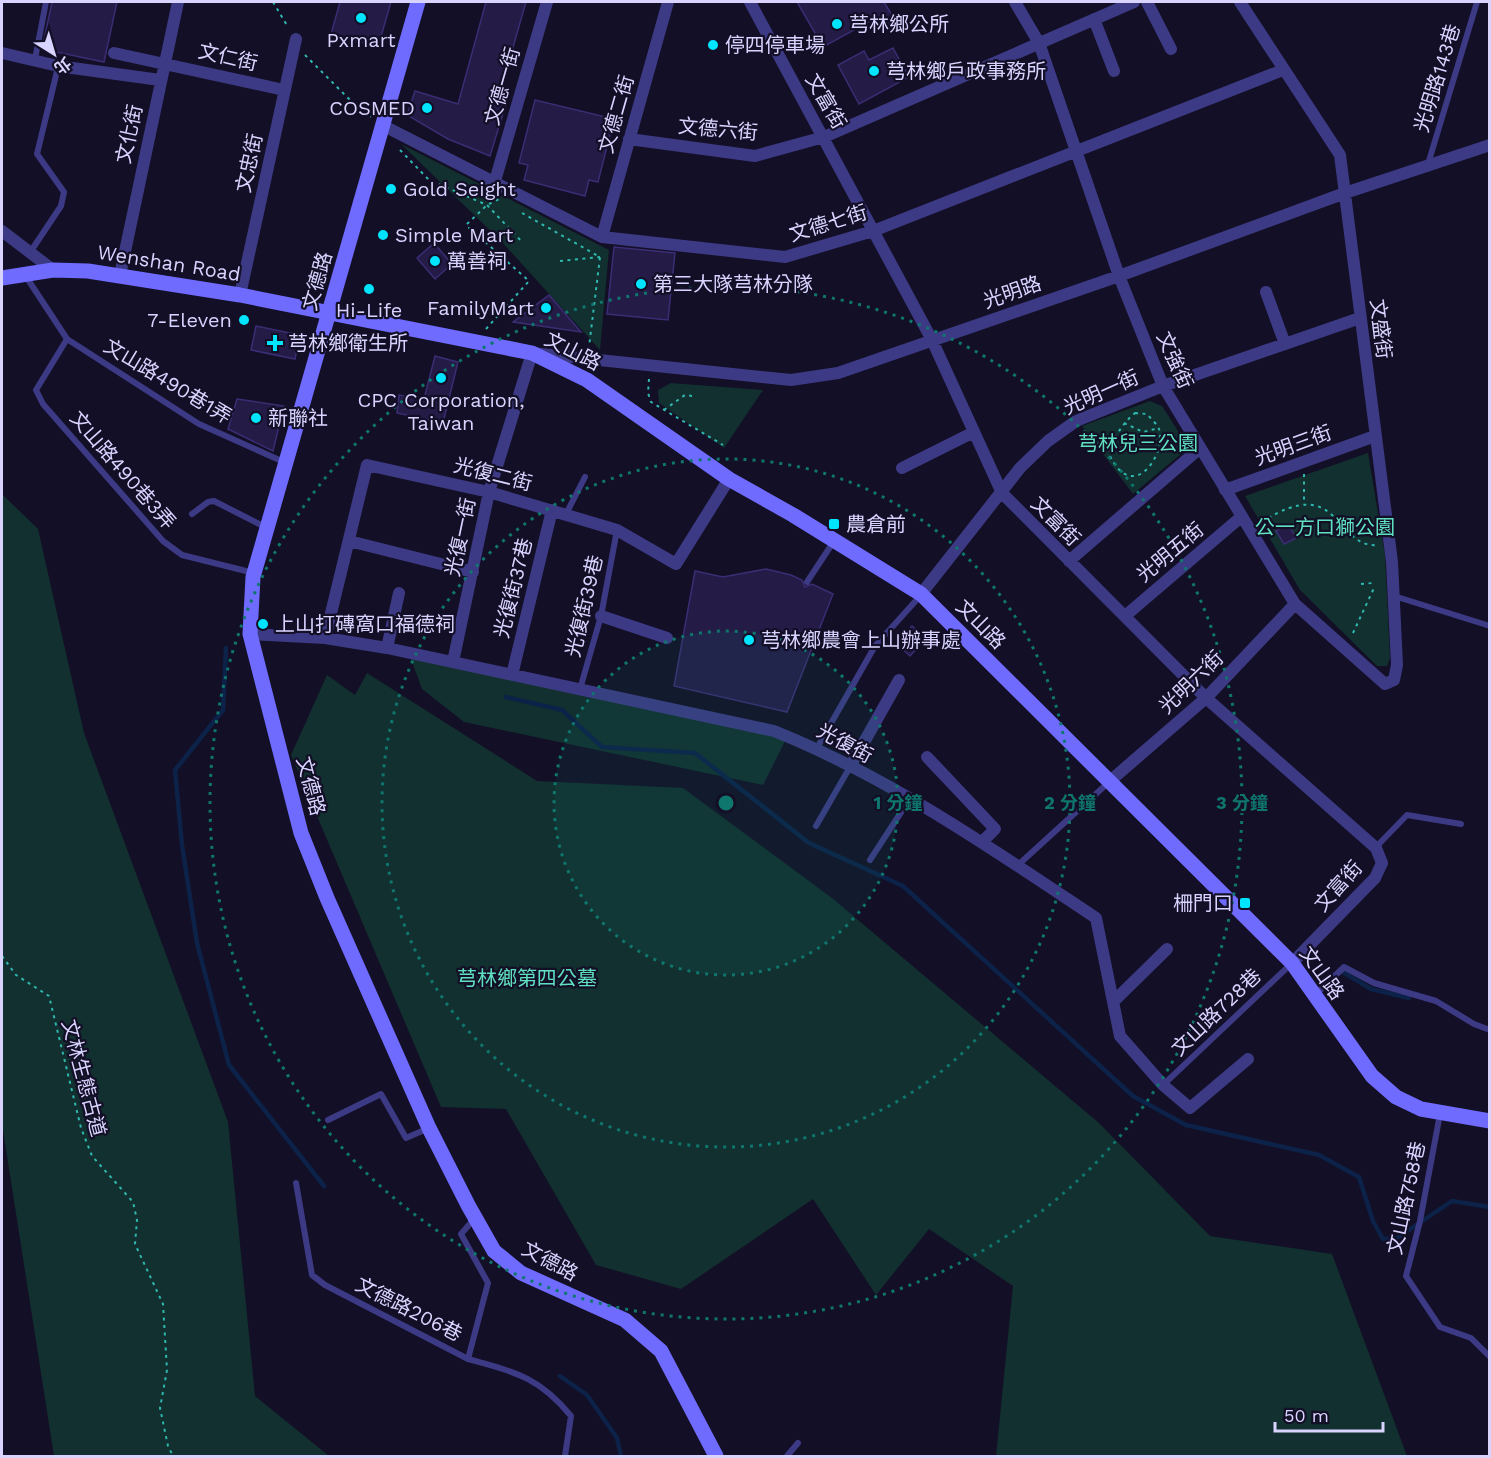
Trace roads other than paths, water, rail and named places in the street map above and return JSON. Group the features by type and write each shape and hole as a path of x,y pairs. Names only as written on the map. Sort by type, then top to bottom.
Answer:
{"main road":[{"name":"文德路","path":"418,2 254,573 250,634 301,833 327,898 429,1128 494,1251 521,1273 626,1320 661,1351 716,1456"},
{"name":"Wenshan Road","path":"2,278 53,270 120,275 240,295 329,315"},
{"name":"文山路","path":"329,315 532,353 587,380 729,480 921,594 1292,963 1372,1076 1396,1097 1421,1109 1440,1114 1490,1120"}],"street":[{"name":"文化街","path":"120,275 177,2"},
{"name":"文德一街","path":"495,182 547,2"},
{"name":"文德二街","path":"602,237 668,2"},
{"name":"文富街","path":"750,2 932,340 1002,493 1206,698 1376,848 1382,863 1375,878 1292,963"},
{"name":"文強街","path":"1015,2 1039,43 1119,276 1163,386 1199,449 1295,604 1385,684"},
{"name":"文德六街","path":"629,139 755,156 824,136 1134,2"},
{"path":"1147,2 1171,49"},
{"name":"文盛街","path":"1240,2 1341,155 1390,544 1397,665 1394,680 1385,684"},
{"path":"1094,19 1114,71"},
{"name":"文忠街","path":"240,295 296,39"},
{"path":"2,53 58,66 160,80"},
{"name":"文仁街","path":"114,53 284,90"},
{"name":"文德七街","path":"384,126 602,237 785,257 873,231 1283,70"},
{"name":"光明路","path":"532,353 790,380 838,373 1119,276 1345,193 1490,145"},
{"path":"2,231 53,270"},
{"path":"1266,292 1285,344"},
{"name":"光明一街","path":"921,594 1020,468 1041,448 1076,421 1163,386 1360,318"},
{"name":"光復一街","path":"453,662 489,492 532,353"},
{"path":"902,468 974,432"},
{"name":"光明三街","path":"1225,490 1375,436"},
{"path":"1069,561 1199,449"},
{"name":"光復二街","path":"325,638 367,465 489,492 617,530 676,564 729,480"},
{"name":"光復街37巷","path":"512,675 552,510"},
{"name":"光明五街","path":"1125,616 1241,517"},
{"path":"349,541 473,572"},
{"path":"387,648 399,593"},
{"name":"光明六街","path":"1110,782 1206,698 1295,604"},
{"path":"601,616 668,638"},
{"name":"光復街","path":"250,634 325,638 387,648 774,731 816,748 982,842 1096,918 1120,1036 1163,1085 1190,1108 1248,1059"},
{"path":"850,767 899,680"},
{"path":"927,757 995,829 982,842"},
{"path":"1113,1002 1167,949"}],"lane":[{"path":"35,59 46,2"},
{"name":"光明路143巷","path":"1428,164 1478,2"},
{"path":"31,251 61,206 64,192 37,154 58,66"},
{"path":"24,274 67,339"},
{"name":"文山路490巷1弄","path":"67,339 199,424 286,464"},
{"name":"文山路490巷3弄","path":"67,339 36,390 43,404 163,542 182,555 254,573"},
{"path":"566,514 585,477"},
{"path":"192,514 208,502 214,501 267,528"},
{"name":"光復街39巷","path":"580,689 601,616 617,530"},
{"path":"807,582 834,541"},
{"path":"816,748 875,646 921,594"},
{"path":"1394,596 1490,626"},
{"path":"816,826 850,767"},
{"path":"1017,866 1110,782"},
{"path":"870,860 909,800"},
{"path":"1376,848 1407,815 1461,824"},
{"name":"文山路728巷","path":"1163,1085 1292,963"},
{"path":"1314,996 1344,967 1374,983 1436,1001 1474,1024 1490,1030"},
{"path":"328,1120 381,1094 406,1138 429,1128"},
{"name":"文山路758巷","path":"1440,1114 1420,1221 1406,1276 1440,1328 1471,1338 1490,1357"},
{"name":"文德路206巷","path":"296,1183 312,1275 325,1285 468,1359 488,1283 461,1234 476,1218"},
{"path":"468,1359 516,1372 552,1393 571,1416 565,1456"},
{"path":"787,1456 798,1443"}],"waterway":[{"path":"226,648 223,710 175,770 182,845 197,943 229,1065 324,1186"},
{"path":"506,697 562,710 602,747 695,753 809,843 903,886 1133,1096 1186,1125 1319,1155 1359,1177 1373,1221 1383,1239 1397,1238 1452,1201 1490,1207"},
{"path":"1341,971 1371,989 1409,998"},
{"path":"560,1376 587,1395 617,1438 621,1456"}],"place":[{"name":"Pxmart","path":"361,18"},
{"name":"芎林鄉公所","path":"837,24"},
{"name":"停四停車場","path":"713,45"},
{"name":"芎林鄉戶政事務所","path":"874,71"},
{"name":"COSMED","path":"427,108"},
{"name":"Gold Seight","path":"391,189"},
{"name":"Simple Mart","path":"383,235"},
{"name":"萬善祠","path":"435,261"},
{"name":"第三大隊芎林分隊","path":"641,284"},
{"name":"Hi-Life","path":"369,289"},
{"name":"FamilyMart","path":"546,308"},
{"name":"7-Eleven","path":"244,320"},
{"name":"芎林鄉衛生所","path":"275,343"},
{"name":"CPC Corporation, Taiwan","path":"441,378"},
{"name":"新聯社","path":"256,418"},
{"name":"農倉前","path":"834,524"},
{"name":"上山打磚窩口福德祠","path":"263,624"},
{"name":"芎林鄉農會上山辦事處","path":"749,640"},
{"name":"柵門口","path":"1245,903"}],"park label":[{"name":"芎林兒三公園","path":"1138,443"},
{"name":"公一方口獅公園","path":"1325,527"},
{"name":"芎林鄉第四公墓","path":"527,978"}]}
